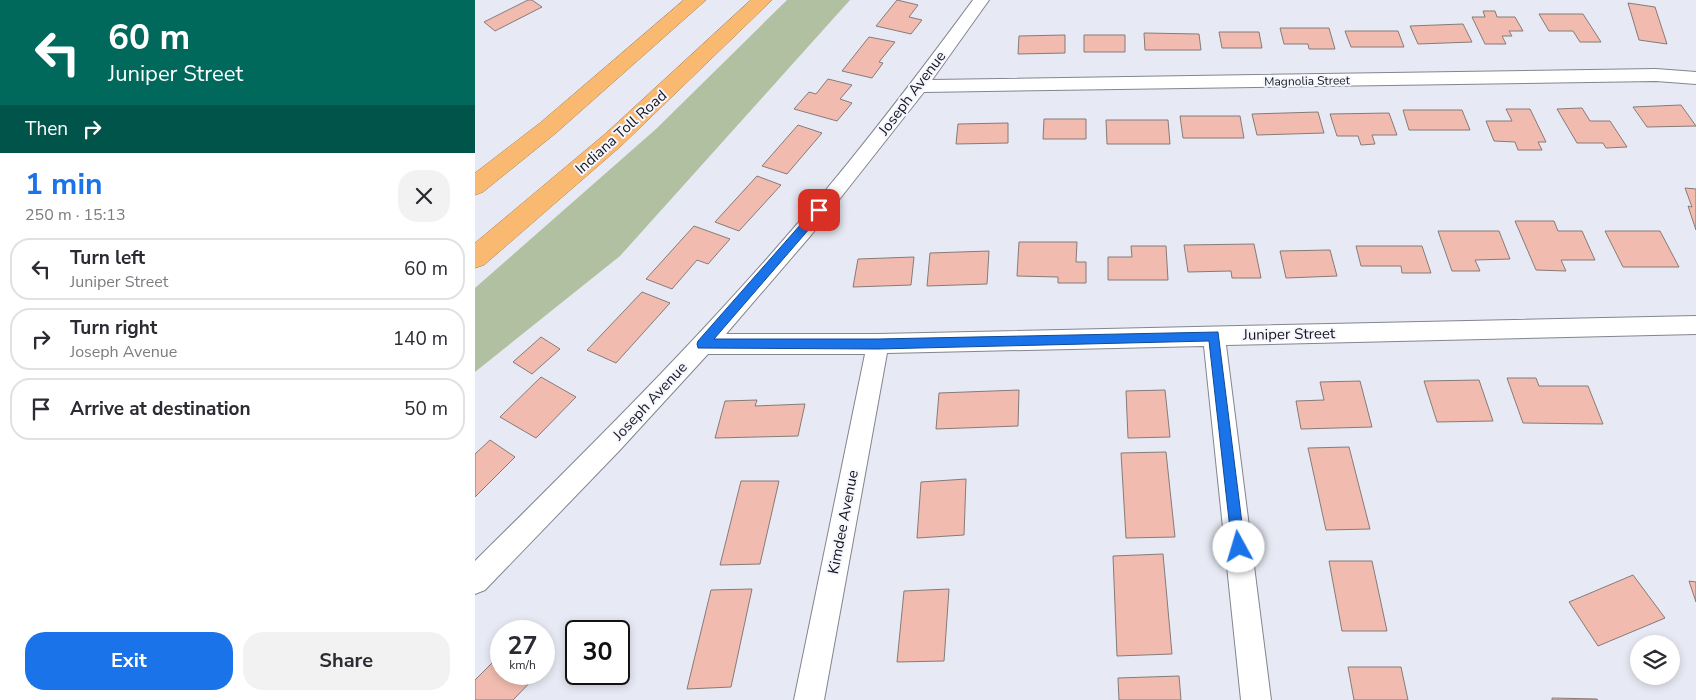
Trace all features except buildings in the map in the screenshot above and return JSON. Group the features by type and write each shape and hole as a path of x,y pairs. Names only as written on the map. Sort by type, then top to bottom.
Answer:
{"highway":[{"path":"475,186 548,128 696,0"},
{"name":"Indiana Toll Road","path":"475,258 613,140 762,0"}],"street":[{"name":"Joseph Avenue","path":"475,580 586,470 795,239 867,153 981,0"},
{"name":"Magnolia Street","path":"918,86 1656,76 1696,78"},
{"name":"Juniper Street","path":"702,344 878,344 1696,325"},
{"path":"1214,336 1256,700"},
{"name":"Kimdee Avenue","path":"809,700 878,344"}],"green space":[{"path":"787,0 850,0 620,256 475,372 475,288 656,129"}],"route":[{"path":"819,210 702,344 878,344 1214,336 1239,547"}]}
